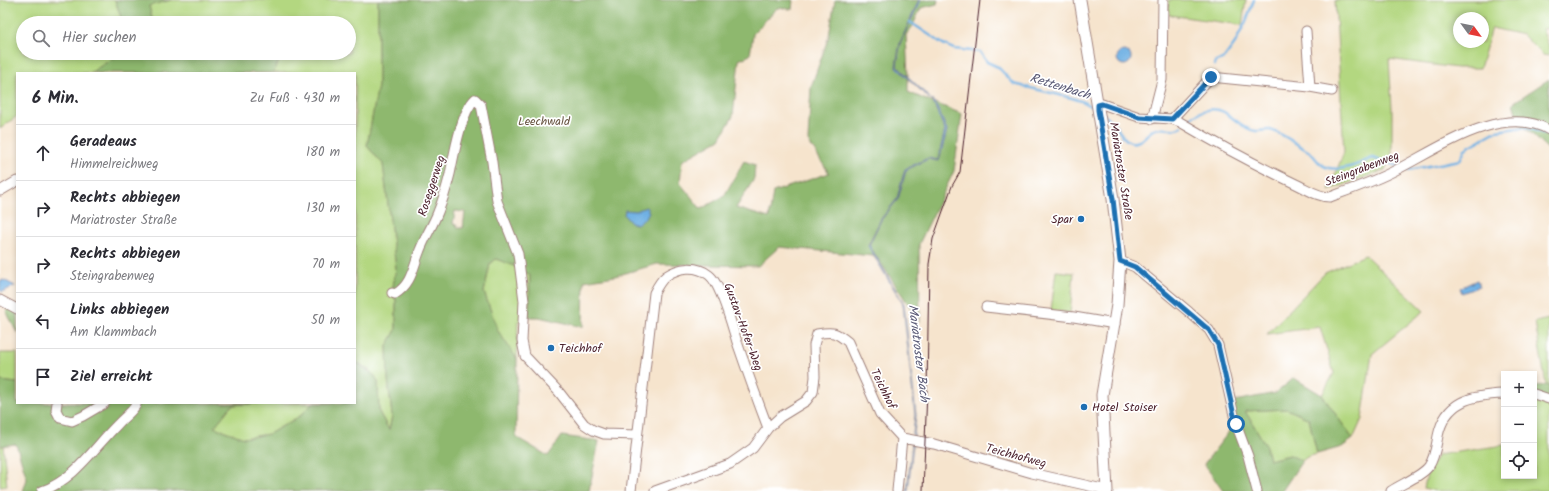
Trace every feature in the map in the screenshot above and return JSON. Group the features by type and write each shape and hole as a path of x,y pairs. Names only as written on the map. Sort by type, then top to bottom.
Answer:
{"main road":[{"name":"Mariatroster Straße","path":"1080,0 1113,199 1120,261 1114,324 1102,395 1107,491"}],"street":[{"path":"1152,118 1162,80 1163,0"},
{"path":"1306,31 1310,87"},
{"path":"1176,120 1211,77 1310,87 1332,91"},
{"name":"Roseggerweg","path":"392,293 395,294 401,290 409,280 414,270 419,251 438,213 464,120 475,99 481,105 497,200 518,254 524,301 522,341 525,356 559,392 584,424 593,430 604,434 638,435"},
{"name":"Steingrabenweg","path":"1099,111 1102,104 1128,114 1176,120 1276,175 1318,195 1326,197 1333,196 1402,167 1420,156 1487,126 1499,123 1528,122 1549,130"},
{"path":"0,191 16,182"},
{"path":"1120,261 1135,267 1189,312 1209,330 1218,345 1236,424 1248,456 1257,491"},
{"name":"Gustav-Hofer-Weg","path":"638,435 654,293 666,276 684,268 698,269 710,275 717,286 768,428"},
{"path":"0,300 16,308"},
{"path":"986,307 1074,317 1114,324"},
{"name":"Teichhof","path":"655,491 730,464 753,448 768,428 780,417 806,401 813,392 815,377 814,345 817,334 830,331 838,334 848,342 880,414 905,439"},
{"path":"1391,491 1425,471 1429,466 1437,447 1443,421 1448,412 1457,404 1476,397 1501,394"},
{"path":"1537,395 1549,399"},
{"path":"57,404 56,410 60,418 72,421 103,404"},
{"path":"42,491 53,487 70,476 117,424 131,413 136,404"},
{"path":"631,491 638,435"},
{"path":"897,491 905,439"},
{"name":"Teichhofweg","path":"905,439 919,441 1032,473 1107,491"}],"green space":[{"path":"0,0 115,0 121,16 16,16 16,60 110,60 92,72 16,72 16,117 0,129"},
{"path":"115,0 171,0 149,6 152,16 121,16"},
{"path":"171,0 378,0 378,86 367,146 383,164 396,268 392,293 396,300 396,330 387,346 388,379 392,416 389,430 379,412 378,382 369,370 356,362 356,72 274,72 280,60 356,60 356,16 152,16 149,6"},
{"name":"Leechwald","path":"378,0 793,0 792,9 777,8 753,34 750,55 739,60 733,116 720,139 682,161 680,183 701,209 724,196 744,161 755,165 754,179 736,208 769,218 773,192 829,173 808,141 811,87 829,36 835,0 919,0 900,43 896,67 908,78 908,92 933,103 945,130 938,160 931,159 939,161 947,130 935,103 962,114 954,171 919,244 920,322 869,245 881,220 898,199 906,170 922,162 905,169 897,199 881,219 868,245 878,262 873,256 779,247 758,266 657,264 615,276 584,281 583,327 539,317 529,317 530,275 512,265 496,259 490,264 484,292 498,331 517,359 516,437 548,456 562,436 599,441 589,491 23,491 27,479 16,444 0,446 0,381 16,383 16,404 247,404 232,405 214,427 244,438 269,434 300,416 312,404 356,404 356,362 375,376 378,382 379,412 389,430 392,416 388,379 387,346 396,330 396,300 392,293 396,268 383,164 367,146 378,86","holes":["455,211 465,212 463,228 457,228 457,225 453,224"]},
{"path":"921,0 938,0 937,4 921,8 912,27 906,35 908,76 897,66 900,43"},
{"path":"1168,0 1246,0 1242,25 1169,15"},
{"path":"1335,0 1549,0 1549,28 1542,29 1549,46 1549,56 1543,55 1523,35 1492,28 1489,38 1489,12 1453,12 1453,48 1486,48 1480,68 1457,68 1389,59 1392,108 1392,154 1385,170 1329,190 1344,152"},
{"path":"110,60 280,60 274,72 92,72"},
{"path":"1549,79 1549,150 1519,122 1513,103"},
{"path":"1365,255 1424,311 1372,354 1362,419 1353,439 1322,395 1334,373 1320,327 1267,334 1325,273"},
{"path":"496,259 510,264 530,275 529,317 518,321 517,359 498,331 484,292 490,264"},
{"path":"1056,271 1074,273 1070,313 1051,310"},
{"path":"16,305 16,331 6,311"},
{"path":"1549,319 1549,386 1546,385 1535,322"},
{"path":"0,353 16,353 16,383 0,381"},
{"path":"1294,378 1322,395 1353,439 1342,447 1317,454 1309,419 1287,409 1245,411 1265,444 1269,460 1290,455 1302,461 1282,491 1223,491 1204,464 1228,433 1233,417 1229,402 1276,393"},
{"path":"1537,386 1549,386 1549,404 1537,400"},
{"path":"1537,400 1549,404 1549,491 1434,491 1424,488 1427,474 1438,455 1501,445 1501,479 1537,479"},
{"path":"312,404 300,416 269,434 244,438 214,427 232,405"},
{"path":"1287,409 1309,419 1317,454 1307,457 1302,461 1290,455 1269,460 1265,444 1245,411"},
{"path":"3,445 7,486 0,487 0,446"}],"water":[{"path":"919,0 921,0 900,43"},
{"name":"Mariatroster Bach","path":"900,43 897,66 935,103 947,130 939,161 928,159 906,170 898,199 881,220 869,245 904,304 916,415 908,491 915,415 903,304 868,246 881,219 897,199 905,169 928,158 938,160 945,130 933,102 896,67"},
{"path":"1124,51 1129,53 1131,58 1129,63 1124,65 1119,63 1117,58 1119,53"},
{"path":"646,207 649,212 646,217 637,224 631,223 624,215 625,210 636,211"},
{"path":"4,280 15,286 2,292 0,290 0,281"},
{"path":"1477,280 1480,286 1462,293 1460,288"}],"waterway":[{"path":"1215,65 1216,62 1224,58 1235,43 1254,0"},
{"name":"Rettenbach","path":"910,22 943,44 954,49 980,52 987,62 998,67 1014,84 1072,98 1084,102 1094,108"},
{"name":"Rettenbach","path":"1186,122 1204,111 1214,109 1219,110 1251,130 1270,130 1290,139 1308,151 1325,167 1335,169 1346,168 1372,158 1398,166"},
{"name":"Rettenbach","path":"1103,114 1114,124 1125,139 1132,142 1141,140 1155,129 1176,129 1182,126"},
{"name":"Rettenbach","path":"1404,169 1408,170 1460,160 1465,149 1496,131 1525,127 1549,135"}],"tram line":[{"path":"923,491 927,391 929,264 933,239 952,186 960,172 980,0"}],"place":[{"name":"Spar","path":"1081,219"},
{"name":"Teichhof","path":"551,348"},
{"name":"Hotel Stoiser","path":"1084,407"}],"route":[{"path":"1211,77 1172,119 1139,117 1102,104 1098,105 1098,110 1113,199 1120,261 1135,267 1209,330 1218,345 1236,424"}]}
